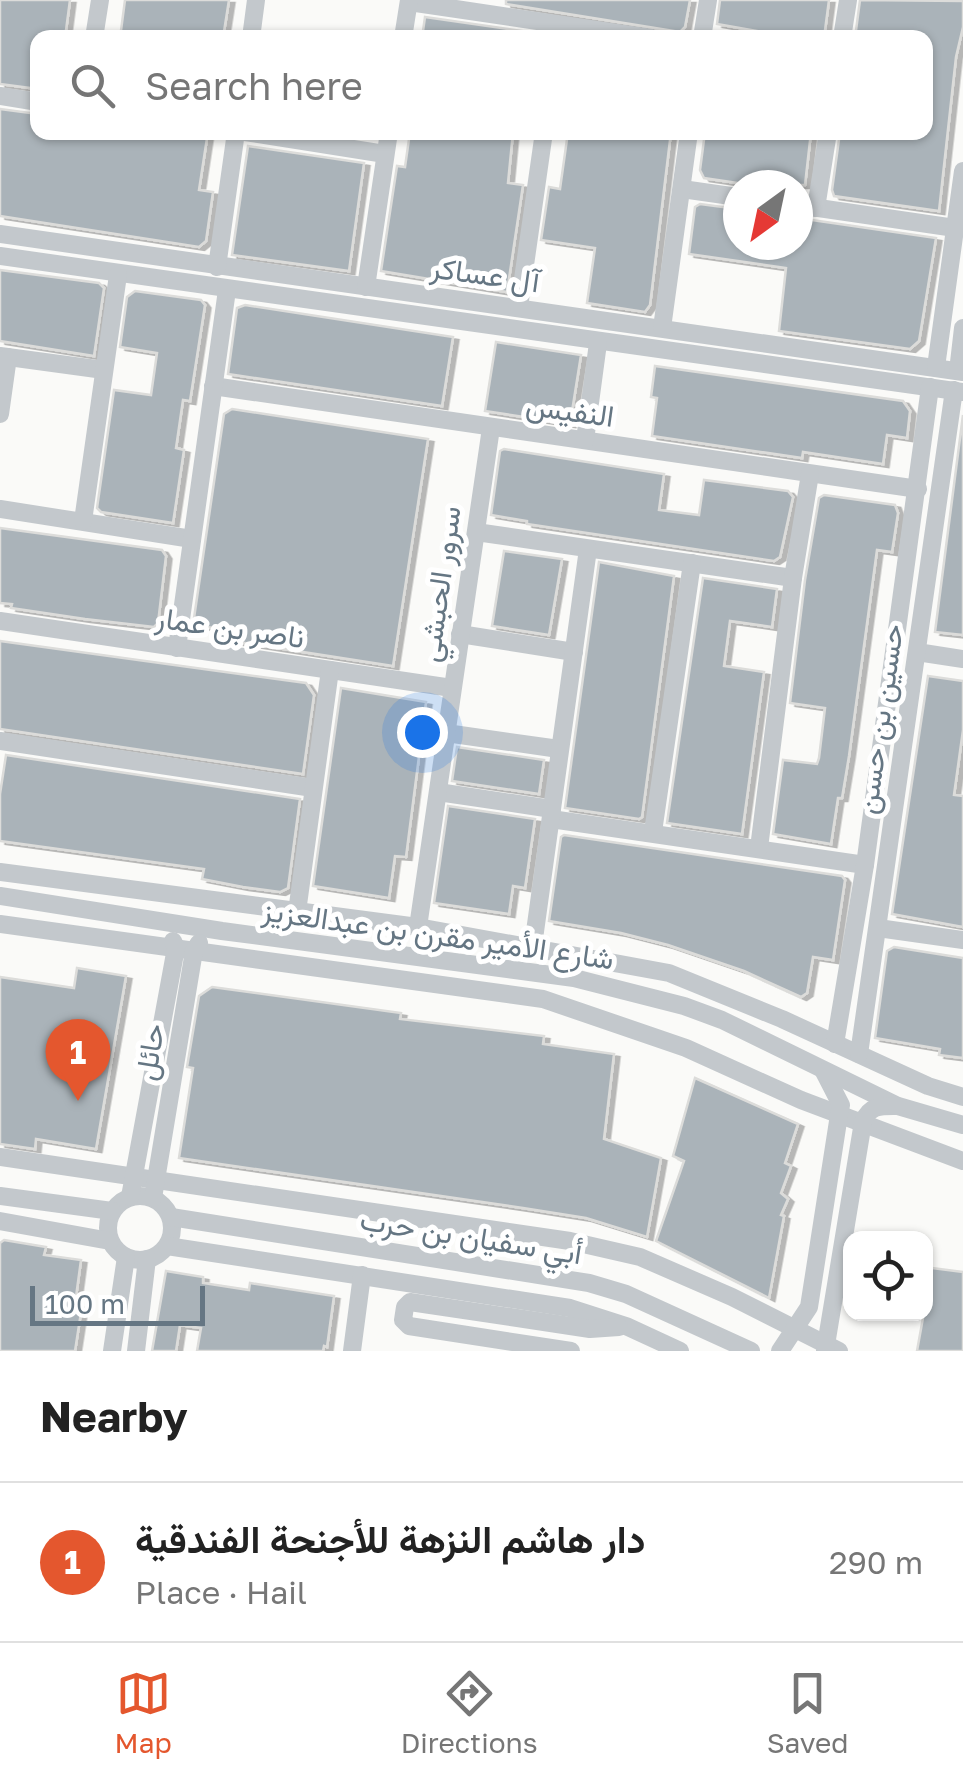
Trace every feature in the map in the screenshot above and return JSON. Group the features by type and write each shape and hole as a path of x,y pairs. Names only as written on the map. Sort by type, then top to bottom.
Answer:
{"street":[{"path":"95,30 100,0"},
{"path":"251,30 256,0"},
{"path":"703,30 708,0"},
{"path":"843,30 848,0"},
{"path":"404,30 409,1 553,30"},
{"path":"0,96 30,101"},
{"path":"217,266 235,140"},
{"path":"296,140 385,154"},
{"path":"366,286 387,140"},
{"path":"518,307 543,140"},
{"path":"662,328 689,140"},
{"path":"813,185 826,140"},
{"path":"936,368 956,276 955,228 963,171"},
{"path":"682,189 723,195"},
{"path":"813,207 955,228"},
{"name":"آل عساكر","path":"0,234 961,371"},
{"name":"آل عساكر","path":"0,256 958,391"},
{"path":"82,521 118,275"},
{"path":"177,648 227,290"},
{"path":"476,324 480,303"},
{"path":"942,329 946,341 954,343 963,330"},
{"path":"961,371 963,330"},
{"path":"585,440 598,342"},
{"path":"0,414 4,357 104,370"},
{"name":"النفيس","path":"214,386 918,489"},
{"name":"حسين بن حسن","path":"836,1044 865,866 930,386"},
{"name":"حسين بن حسن","path":"859,1054 958,391"},
{"name":"سرور الحبشي","path":"418,927 491,428"},
{"path":"758,848 810,474"},
{"path":"0,509 192,539"},
{"path":"476,532 793,578"},
{"path":"533,946 588,548"},
{"path":"653,832 692,563"},
{"name":"ناصر بن عمار","path":"0,621 452,688"},
{"path":"460,634 574,652"},
{"path":"917,652 963,659"},
{"path":"297,912 330,670"},
{"path":"446,732 559,749"},
{"path":"0,741 313,788"},
{"path":"438,792 865,866"},
{"name":"شارع الأمير مقرن بن عبدالعزيز","path":"0,872 418,927 669,973 928,1086 963,1097"},
{"name":"شارع الأمير مقرن بن عبدالعزيز","path":"0,896 222,932 574,978 684,1006 728,1023 898,1106 963,1125"},
{"path":"158,920 185,949"},
{"path":"0,924 542,999 686,1048 839,1114 963,1161"},
{"path":"878,928 963,940"},
{"path":"130,1197 168,992 185,949 202,936 222,932"},
{"name":"حائل","path":"155,1189 187,996 185,949"},
{"path":"168,992 187,996"},
{"path":"728,1023 737,1000"},
{"path":"780,1351 809,1307 841,1105 824,1072"},
{"path":"0,1158 134,1177 155,1189 570,1241 640,1258 732,1297 830,1349 863,1122 876,1106 898,1106"},
{"path":"110,1241 108,1224 112,1211 130,1197 155,1189"},
{"path":"0,1221 110,1241 126,1257 147,1260 167,1246 172,1227 171,1217 155,1189"},
{"path":"0,1196 112,1211"},
{"name":"أبي سفيان بن حرب","path":"171,1217 589,1282 626,1294 751,1351"},
{"name":"أبي سفيان بن حرب","path":"167,1246 570,1308 626,1326 680,1351"},
{"path":"112,1351 126,1257"},
{"path":"136,1351 147,1260"},
{"path":"505,1298 509,1270"},
{"path":"352,1351 362,1276"},
{"path":"571,1351 409,1326 404,1320 405,1307 410,1302 606,1330 626,1326"},
{"path":"530,1344 534,1321"}],"building":[{"path":"0,0 70,0 66,30 30,30 30,88 0,84"},
{"path":"125,0 229,0 224,30 121,30"},
{"path":"506,0 690,0 682,30 506,4"},
{"path":"720,0 829,0 825,30 751,30 717,24"},
{"path":"860,0 963,1 939,211 834,196 839,140 933,140 933,30 856,30"},
{"path":"425,17 515,30 423,30"},
{"path":"0,109 30,113 30,140 207,140 199,190 213,192 206,241 199,247 0,216"},
{"path":"409,140 512,140 508,183 523,185 507,292 381,271 397,166 405,167"},
{"path":"567,140 670,140 650,305 645,312 587,303 595,248 541,240 549,187 560,189"},
{"path":"704,140 810,140 807,170 723,170 723,181 704,178 700,170"},
{"path":"248,146 364,163 349,271 232,255"},
{"path":"700,204 723,207 723,259 689,254 695,207"},
{"path":"813,220 936,238 919,341 910,349 779,331 786,268 731,260 813,260"},
{"path":"0,270 99,283 104,288 94,356 0,341"},
{"path":"135,291 201,300 205,305 190,401 183,400 176,448 184,450 173,523 101,512 97,508 114,390 151,395 157,353 120,347 127,297"},
{"path":"245,305 453,337 442,406 228,374 237,308"},
{"path":"496,342 581,355 570,424 485,411"},
{"path":"655,366 903,401 910,411 907,438 887,435 883,464 803,452 802,458 652,436 657,398 651,397"},
{"path":"232,409 428,439 393,666 219,639 221,629 193,625 224,414"},
{"path":"963,415 963,635 935,632"},
{"path":"500,451 664,474 659,510 699,515 704,480 788,491 793,497 780,557 774,561 527,524 491,515"},
{"path":"824,495 895,505 898,513 892,552 877,550 849,756 831,844 773,834 783,760 817,764 819,758 825,708 790,703 805,580 819,498"},
{"path":"0,528 162,550 166,556 158,623 154,627 85,619 0,603"},
{"path":"504,551 562,559 549,635 492,626"},
{"path":"599,562 674,576 639,819 565,808"},
{"path":"703,578 777,589 772,627 730,621 724,666 764,672 742,834 667,823"},
{"path":"0,641 306,683 314,695 303,774 0,729"},
{"path":"928,676 963,681 963,730 954,795 963,796 963,927 892,914"},
{"path":"341,688 426,702 406,857 395,856 389,898 313,886"},
{"path":"457,747 544,760 539,794 452,781"},
{"path":"6,755 300,799 288,888 280,892 243,887 202,879 204,869 0,841 0,794"},
{"path":"448,806 535,819 525,888 513,886 509,914 434,903"},
{"path":"564,835 842,876 845,880 833,960 813,957 807,993 801,997 744,971 668,945 549,921"},
{"path":"894,947 963,958 963,1058 939,1055 940,1049 875,1038 887,951"},
{"path":"77,968 126,976 96,1149 36,1139 35,1149 0,1144 0,977 74,988"},
{"path":"212,987 401,1013 400,1019 544,1036 543,1044 614,1054 604,1139 661,1158 647,1237 586,1218 179,1158 193,1068 187,1067 199,996"},
{"path":"695,1078 798,1124 785,1163 791,1166 781,1193 788,1199 781,1215 784,1216 769,1298 656,1241 684,1161 673,1156"},
{"path":"4,1240 46,1247 44,1255 81,1260 75,1304 82,1306 75,1351 0,1351 0,1243"},
{"path":"933,1268 963,1272 963,1351 917,1351 922,1321 933,1321"},
{"path":"166,1271 203,1277 203,1283 249,1290 250,1283 334,1296 327,1347 323,1351 197,1351 201,1328 180,1325 176,1351 152,1351"}],"place":[{"name":"دار هاشم النزهة للأجنحة الفندقية","path":"78,1101"}]}
